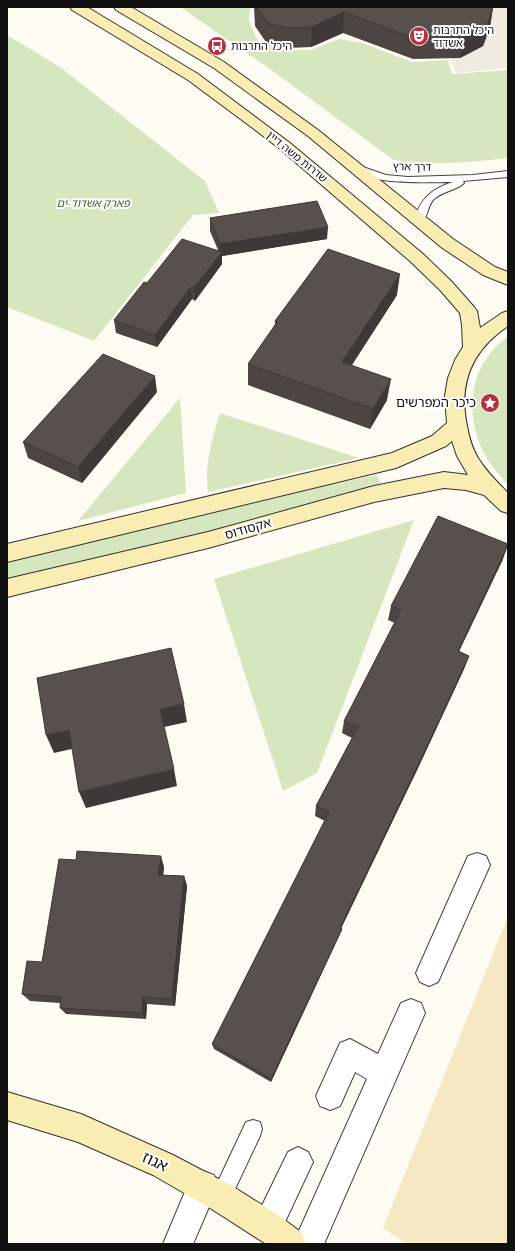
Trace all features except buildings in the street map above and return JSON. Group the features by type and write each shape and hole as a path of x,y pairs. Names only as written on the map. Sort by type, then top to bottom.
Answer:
{"main road":[{"name":"שדרות משה דיין","path":"77,7 199,82 285,146 393,238 446,286 468,311 471,325 472,347"},
{"path":"122,7 219,65 314,133 419,220 469,259 508,280"},
{"path":"508,317 497,323 472,347 459,370 453,397 456,426 468,457 489,488 508,506"},
{"path":"7,553 396,460 439,442 456,426"},
{"name":"אקסודוס","path":"7,588 208,540 374,494 444,480 466,482 489,488"},
{"name":"אגוז","path":"7,1106 81,1128 163,1165 212,1191 267,1226 291,1244"}],"street":[{"path":"429,973 477,865"},
{"path":"308,1244 411,1013"},
{"path":"330,1096 350,1053 384,1074"},
{"path":"267,1226 298,1162"},
{"path":"178,1244 212,1191"}],"lane":[{"name":"דרך ארץ","path":"353,166 368,173 386,178 473,178 508,174"},
{"name":"דרך ארץ","path":"419,220 422,209 429,198 437,191 473,178"},
{"path":"212,1191 253,1129"}],"green space":[{"path":"180,7 250,7 249,21 258,41 280,50 311,50 339,39 362,43 412,62 448,60 452,74 508,70 508,158 434,163 419,163 392,159 270,69"},
{"name":"פארק אשדוד-ים","path":"7,35 60,67 205,181 219,213 193,215 94,341 7,307"},
{"name":"כיכר המפרשים","path":"508,337 508,485 494,469 484,453 478,438 472,407 478,376 484,362 497,345"},
{"path":"180,398 186,493 78,521"},
{"path":"220,413 359,458 208,492 208,462"},
{"path":"377,475 381,483 236,527 7,584 7,560 227,507"},
{"path":"414,520 317,773 283,791 214,579"}],"sand":[{"path":"508,916 508,1244 406,1244 383,1228"}],"shaded area":[{"path":"483,7 508,7 508,68 456,73 450,58 460,58"}],"place":[{"name":"היכל התרבות אשדוד","path":"419,36"},
{"name":"היכל התרבות","path":"217,46"},
{"name":"כיכר המפרשים","path":"490,403"}]}
